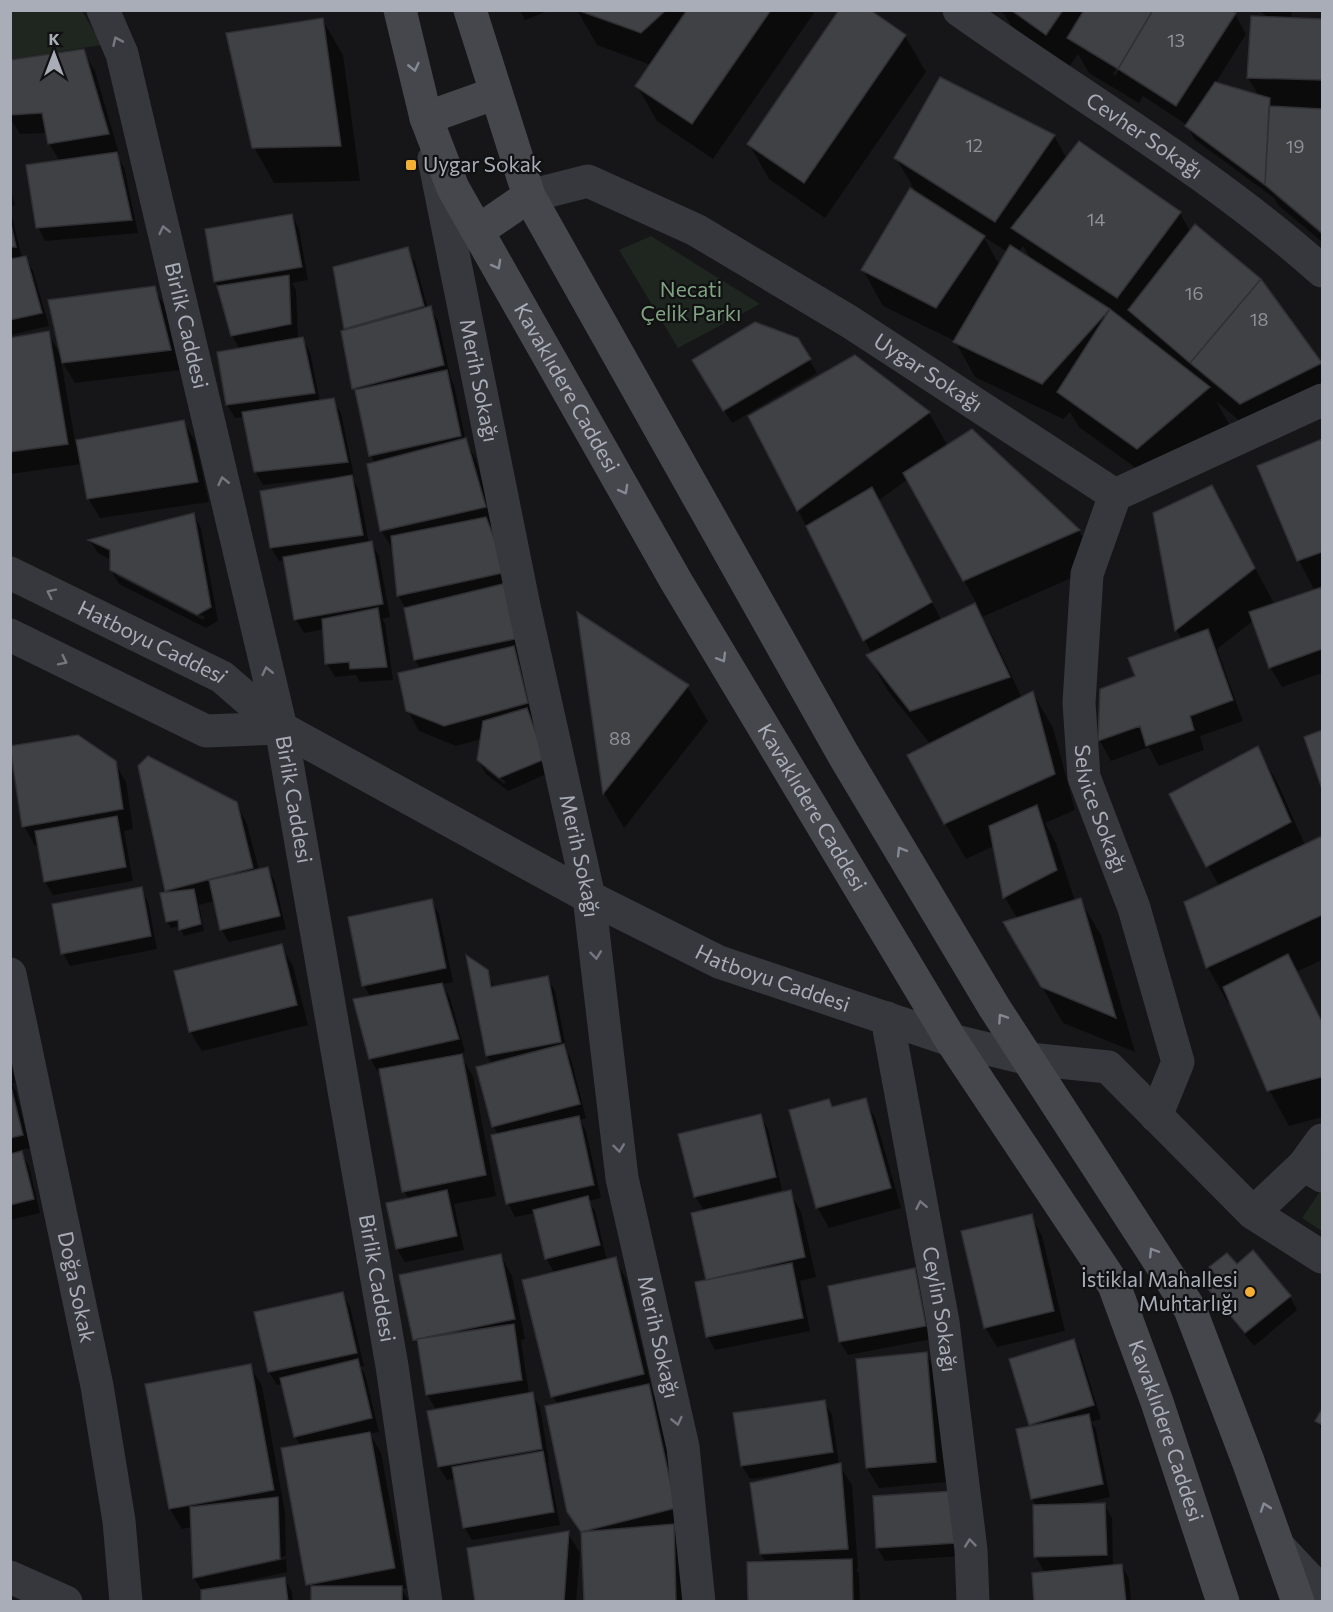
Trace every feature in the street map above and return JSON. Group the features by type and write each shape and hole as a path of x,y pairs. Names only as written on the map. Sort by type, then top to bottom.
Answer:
{"main road":[{"name":"Kavaklıdere Caddesi","path":"400,10 426,118 453,188 676,581 951,1040 1114,1285 1157,1402 1223,1602"},
{"path":"470,10 529,196 843,753 994,1006 1190,1309 1248,1461 1298,1602"},
{"path":"426,118 496,93"},
{"path":"478,231 529,196"}],"street":[{"name":"Birlik Caddesi","path":"103,10 122,54 281,728 392,1366 426,1602"},
{"name":"Cevher Sokağı","path":"959,10 1151,140 1288,240 1323,272"},
{"name":"Merih Sokağı","path":"426,118 524,606 589,897 622,1178 683,1447 699,1602"},
{"name":"Uygar Sokağı","path":"529,196 588,181 696,230 850,322 1114,495"},
{"path":"1114,495 1323,400"},
{"name":"Selvice Sokağı","path":"1114,495 1087,574 1079,703 1084,777 1134,908 1178,1062 1156,1116"},
{"name":"Hatboyu Caddesi","path":"10,573 222,677 281,728 589,897 719,962 951,1040 1029,1059 1108,1067 1253,1213 1323,1257"},
{"path":"10,635 206,731 281,728"},
{"name":"Doğa Sokak","path":"10,975 97,1386 119,1521 126,1602"},
{"name":"Ceylin Sokağı","path":"887,1018 944,1322 971,1550 973,1602"},
{"path":"1253,1213 1316,1160"},
{"path":"1279,1547 1323,1593"},
{"path":"10,1576 66,1602"}],"green space":[{"path":"10,11 82,11 102,45 11,59"},
{"name":"Necati Çelik Parkı","path":"651,236 760,304 678,348 619,250"},
{"path":"1322,1190 1322,1231 1302,1218"}],"building":[{"path":"577,10 666,10 641,33"},
{"path":"687,10 771,10 692,124 635,86"},
{"path":"839,10 870,10 906,35 804,183 747,144"},
{"path":"1011,10 1063,10 1046,35"},
{"path":"1084,10 1153,10 1118,69 1067,38"},
{"path":"1153,10 1231,10 1236,13 1176,106 1118,69"},
{"path":"1251,16 1322,19 1322,80 1247,78"},
{"path":"323,18 341,146 252,148 226,33"},
{"path":"84,49 109,134 48,144 42,113 10,115 10,60"},
{"path":"940,77 1055,135 995,222 894,158"},
{"path":"1215,82 1270,98 1265,185 1185,126"},
{"path":"1269,106 1322,109 1322,233 1265,185"},
{"path":"1079,141 1181,212 1117,298 1011,228"},
{"path":"117,152 132,220 36,228 26,165"},
{"path":"910,188 985,236 936,308 861,270"},
{"path":"292,214 302,267 214,282 205,229"},
{"path":"10,220 16,247 10,247"},
{"path":"1195,224 1261,279 1190,363 1128,310"},
{"path":"1010,245 1110,309 1042,384 953,342"},
{"path":"408,247 424,306 344,329 333,267"},
{"path":"26,256 42,313 10,320 10,259"},
{"path":"289,275 291,324 231,336 217,286"},
{"path":"1261,279 1322,363 1240,404 1190,363"},
{"path":"155,286 171,350 62,363 48,300"},
{"path":"431,306 444,365 352,389 341,331"},
{"path":"1110,309 1210,387 1137,449 1057,392"},
{"path":"755,322 798,338 811,359 723,411 692,360"},
{"path":"49,331 68,444 10,452 10,338"},
{"path":"303,337 315,393 226,405 217,352"},
{"path":"855,355 930,412 797,511 748,416"},
{"path":"447,370 461,436 369,456 355,390"},
{"path":"334,398 348,462 254,472 242,412"},
{"path":"184,420 198,482 87,499 76,440"},
{"path":"972,429 1080,530 963,581 903,473"},
{"path":"466,438 486,507 380,531 367,464"},
{"path":"1322,439 1322,552 1297,561 1257,466"},
{"path":"352,475 363,535 270,548 260,491"},
{"path":"1212,485 1255,568 1175,631 1153,513"},
{"path":"872,487 932,602 863,641 806,526"},
{"path":"194,513 211,607 197,615 110,570 110,550 88,540"},
{"path":"486,517 507,572 397,596 391,536"},
{"path":"372,541 383,604 294,620 283,557"},
{"path":"507,583 515,639 414,660 404,608"},
{"path":"1322,587 1322,649 1269,668 1249,612"},
{"path":"975,603 1010,677 910,711 866,655"},
{"path":"378,608 387,667 350,669 349,662 325,664 322,619"},
{"path":"577,612 689,685 603,794"},
{"path":"1208,629 1233,700 1190,716 1194,730 1146,746 1140,726 1098,741 1100,689 1135,676 1128,658"},
{"path":"514,646 528,703 444,726 406,711 398,673"},
{"path":"1033,691 1055,774 944,824 907,755"},
{"path":"527,708 545,759 499,778 477,760 483,721"},
{"path":"1322,730 1322,789 1304,737"},
{"path":"78,735 116,761 123,809 22,827 10,746"},
{"path":"1258,746 1291,822 1206,867 1169,794"},
{"path":"148,756 237,802 253,868 165,891 138,766"},
{"path":"1037,805 1057,870 1003,898 989,826"},
{"path":"117,816 126,867 44,882 35,831"},
{"path":"1322,836 1322,915 1206,968 1184,902"},
{"path":"268,867 280,916 220,930 209,880"},
{"path":"142,887 151,936 61,954 52,904"},
{"path":"194,889 201,924 179,930 178,920 166,922 160,893"},
{"path":"1081,898 1116,1018 1041,987 1003,922"},
{"path":"432,899 446,968 362,986 348,917"},
{"path":"282,944 297,1005 189,1032 174,971"},
{"path":"1288,954 1322,1022 1322,1077 1267,1091 1223,987"},
{"path":"466,955 488,970 491,987 548,976 561,1042 486,1056"},
{"path":"442,983 459,1039 369,1059 353,999"},
{"path":"564,1044 580,1104 492,1127 476,1067"},
{"path":"462,1054 486,1175 402,1192 379,1069"},
{"path":"10,1083 23,1135 10,1138"},
{"path":"866,1098 891,1188 816,1208 789,1110 829,1099 832,1107"},
{"path":"761,1114 776,1177 694,1197 678,1134"},
{"path":"579,1116 594,1185 506,1204 491,1135"},
{"path":"22,1151 34,1199 10,1205 10,1154"},
{"path":"447,1190 457,1236 396,1249 386,1203"},
{"path":"791,1190 805,1257 706,1280 691,1213"},
{"path":"588,1196 600,1245 545,1259 533,1210"},
{"path":"1032,1214 1054,1311 984,1328 961,1231"},
{"name":"İstiklal Mahallesi Muhtarlığı","path":"1253,1250 1291,1296 1245,1333 1208,1289 1219,1279 1209,1267 1227,1253 1237,1264"},
{"path":"501,1254 515,1319 413,1340 399,1275"},
{"path":"616,1257 644,1374 551,1397 522,1280"},
{"path":"792,1263 803,1318 706,1337 695,1282"},
{"path":"915,1268 926,1326 839,1342 828,1286"},
{"path":"343,1292 357,1353 268,1372 254,1312"},
{"path":"514,1324 522,1380 426,1395 417,1339"},
{"path":"1074,1339 1094,1405 1029,1425 1009,1359"},
{"path":"927,1352 936,1462 866,1468 856,1359"},
{"path":"358,1359 372,1418 294,1437 280,1378"},
{"path":"251,1364 274,1490 169,1509 145,1384"},
{"path":"649,1384 676,1508 581,1532 567,1512 545,1406"},
{"path":"533,1392 542,1449 438,1467 427,1411"},
{"path":"825,1400 833,1452 741,1466 733,1413"},
{"path":"1322,1409 1322,1425 1315,1421"},
{"path":"1089,1414 1103,1484 1031,1499 1016,1429"},
{"path":"370,1432 395,1568 306,1585 281,1448"},
{"path":"543,1451 554,1512 463,1528 452,1467"},
{"path":"841,1463 848,1549 760,1554 750,1483"},
{"path":"953,1491 956,1543 876,1548 873,1496"},
{"path":"278,1497 280,1559 193,1578 190,1507"},
{"path":"1105,1503 1107,1555 1034,1557 1033,1505"},
{"path":"674,1524 676,1602 584,1602 581,1532"},
{"path":"569,1531 564,1602 475,1602 467,1548"},
{"path":"852,1559 853,1602 748,1602 747,1562"},
{"path":"1122,1564 1126,1602 1034,1602 1032,1573"},
{"path":"285,1577 288,1602 201,1602 201,1590"},
{"path":"311,1586 402,1586 402,1602 311,1602"}],"place":[{"name":"Uygar Sokak","path":"411,165"},
{"name":"İstiklal Mahallesi Muhtarlığı","path":"1250,1292"}]}
